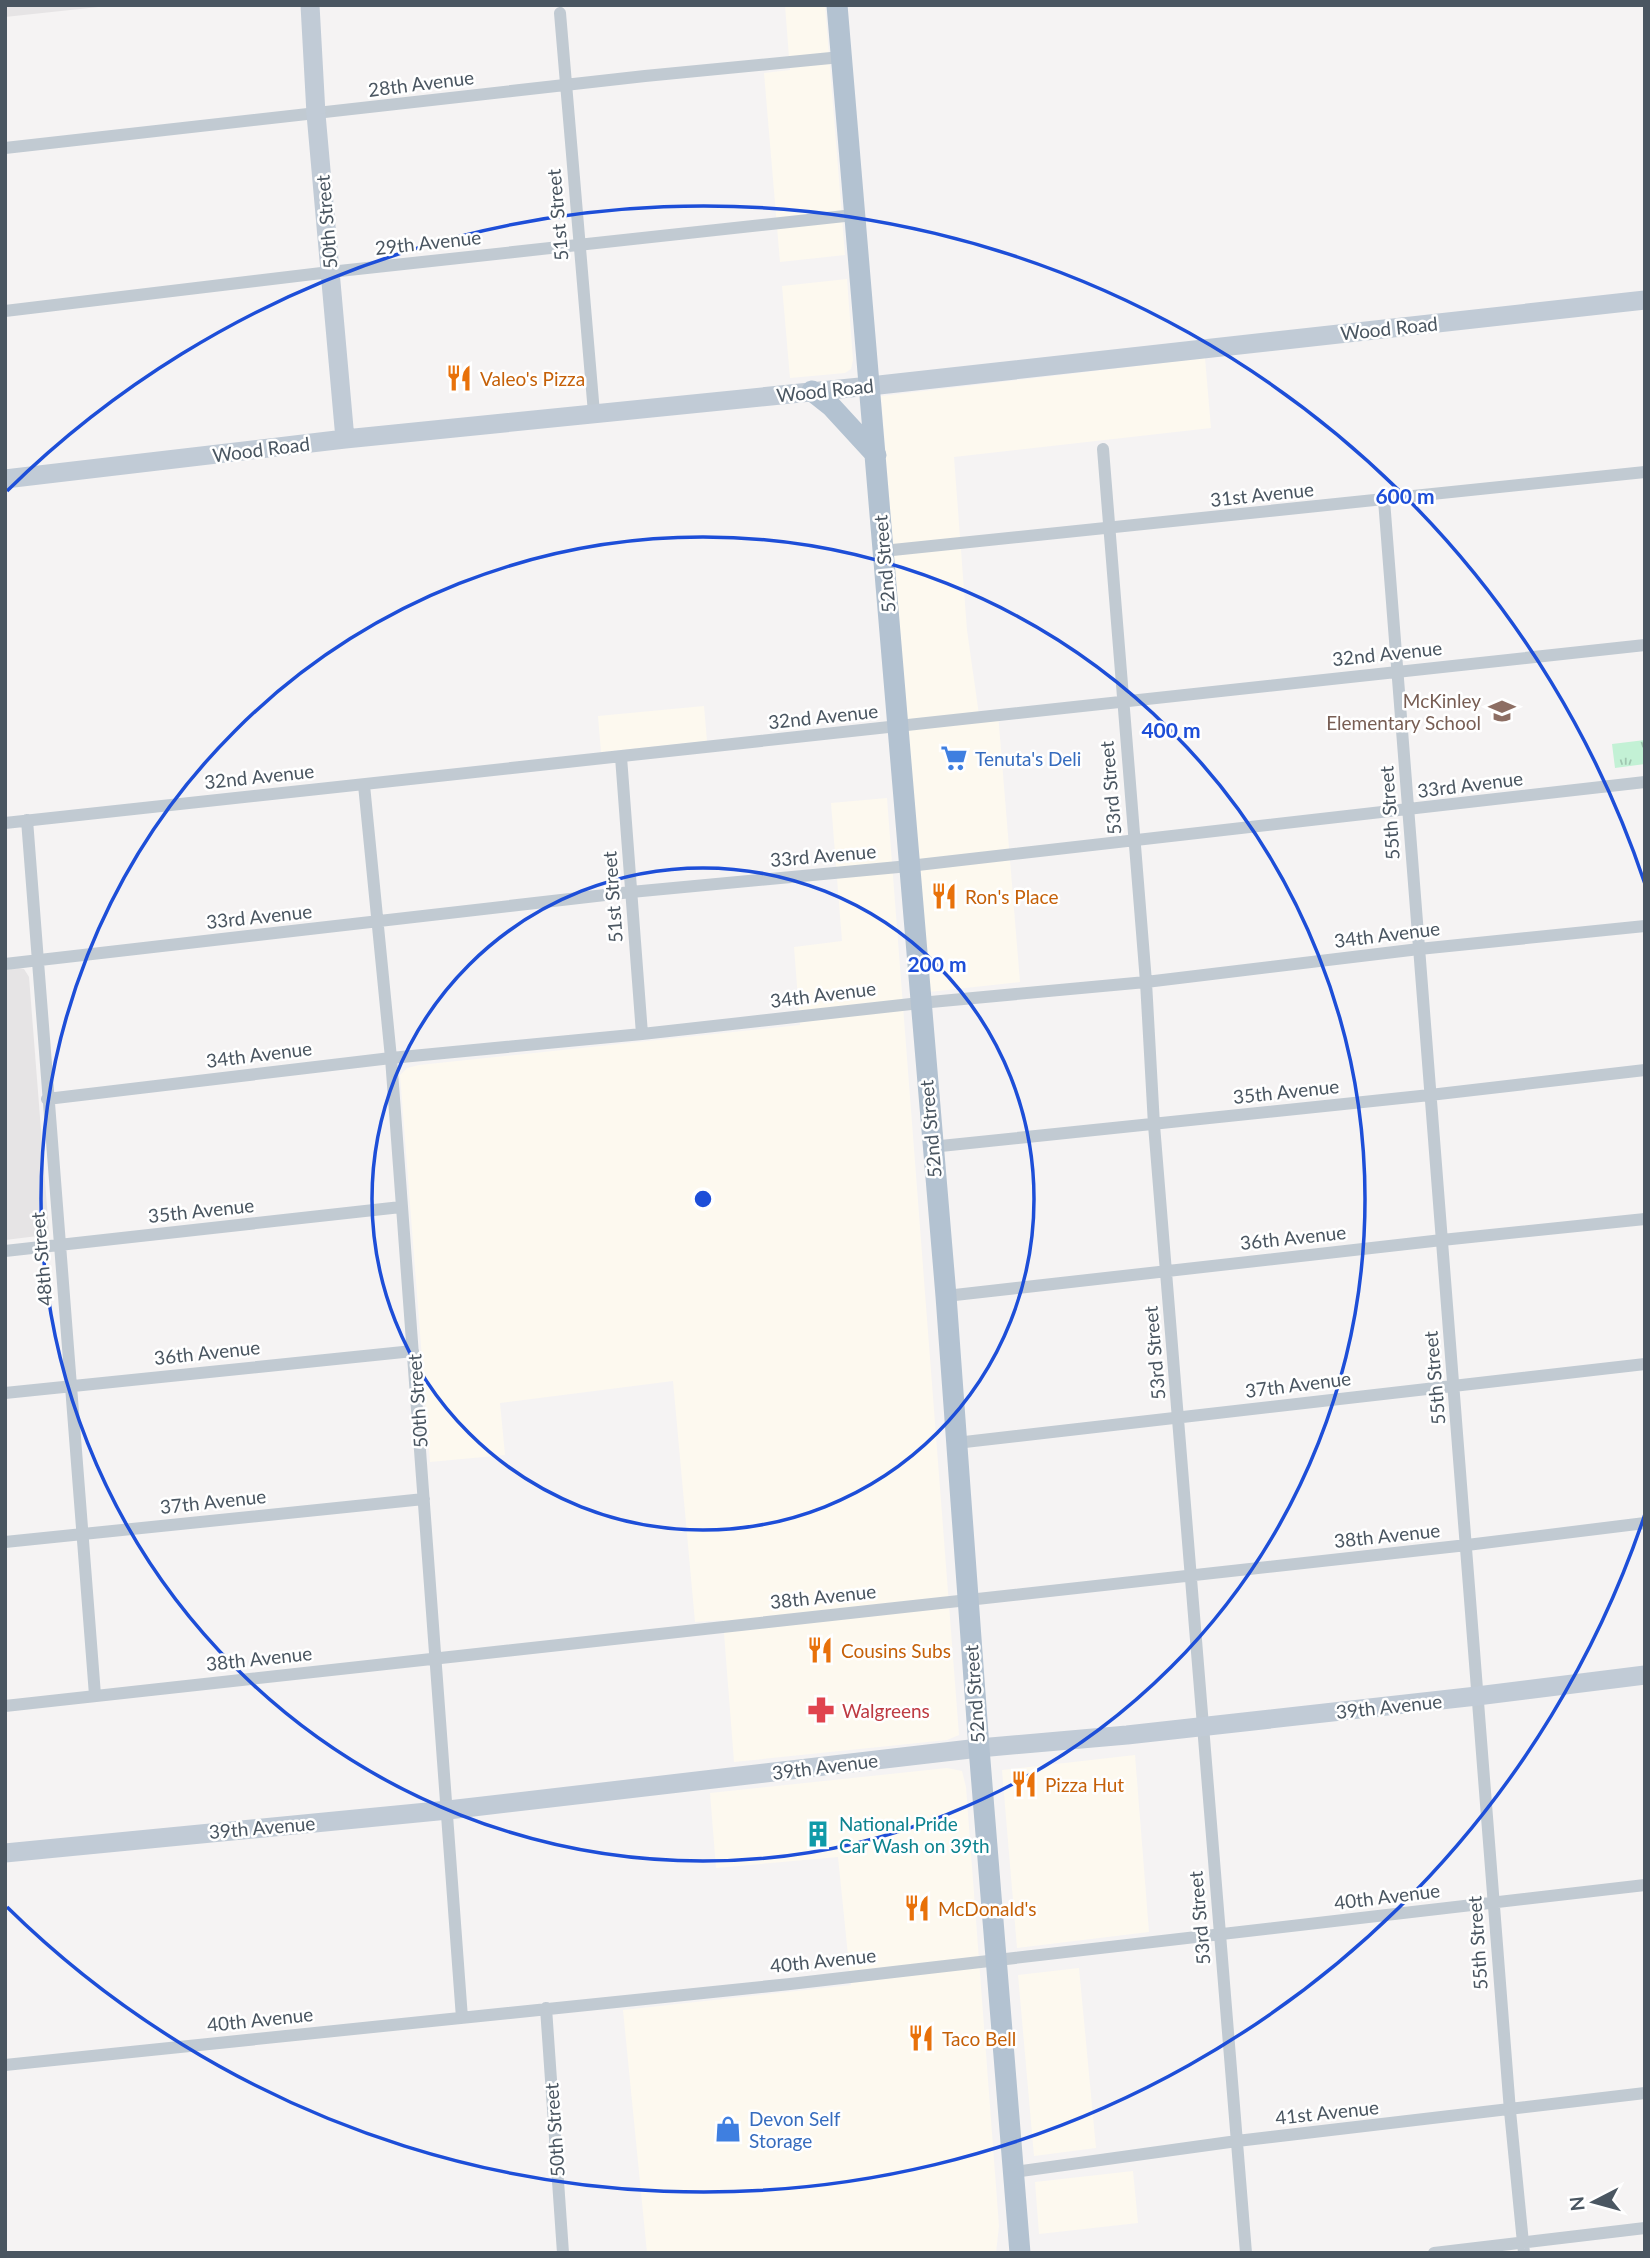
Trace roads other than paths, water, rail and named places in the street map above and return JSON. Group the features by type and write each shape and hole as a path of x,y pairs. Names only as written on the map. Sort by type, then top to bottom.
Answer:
{"main road":[{"name":"52nd Street","path":"837,5 931,1147 946,1296 967,1599 1020,2253"},
{"path":"812,391 831,406 876,455"}],"street":[{"name":"50th Street","path":"310,5 316,114 345,439"},
{"name":"51st Street","path":"560,13 594,413"},
{"name":"28th Avenue","path":"5,148 841,57"},
{"name":"29th Avenue","path":"5,310 854,215"},
{"name":"Wood Road","path":"5,479 345,439 870,386 1645,300"},
{"name":"53rd Street","path":"1103,449 1146,982 1154,1125 1246,2253"},
{"name":"31st Avenue","path":"883,551 1645,472"},
{"name":"55th Street","path":"1384,500 1510,2111 1524,2247"},
{"name":"32nd Avenue","path":"5,823 1645,645"},
{"name":"51st Street","path":"621,757 642,1034"},
{"name":"33rd Avenue","path":"5,964 631,892 909,866 1408,811 1645,782"},
{"name":"50th Street","path":"364,785 391,1058 462,2018"},
{"name":"48th Street","path":"27,820 95,1695"},
{"name":"34th Avenue","path":"47,1099 391,1058 1146,982 1419,949 1645,926"},
{"name":"35th Avenue","path":"931,1147 1645,1070"},
{"name":"35th Avenue","path":"5,1251 401,1207"},
{"name":"36th Avenue","path":"946,1296 1645,1219"},
{"name":"36th Avenue","path":"5,1393 413,1351"},
{"name":"37th Avenue","path":"956,1443 1645,1364"},
{"name":"37th Avenue","path":"5,1542 424,1499"},
{"name":"38th Avenue","path":"5,1706 1467,1545 1645,1523"},
{"name":"39th Avenue","path":"5,1853 448,1810 1645,1675"},
{"name":"40th Avenue","path":"5,2065 997,1960 1645,1885"},
{"name":"50th Street","path":"546,2008 563,2253"},
{"name":"41st Avenue","path":"1014,2172 1237,2141 1645,2094"},
{"path":"1434,2253 1524,2247 1645,2228"}],"place":[{"name":"Valeo's Pizza","path":"459,378"},
{"name":"McKinley Elementary School","path":"1502,711"},
{"name":"Tenuta's Deli","path":"954,758"},
{"name":"Ron's Place","path":"944,896"},
{"name":"Cousins Subs","path":"820,1650"},
{"name":"Walgreens","path":"821,1710"},
{"name":"Pizza Hut","path":"1024,1784"},
{"name":"National Pride Car Wash on 39th","path":"818,1834"},
{"name":"McDonald's","path":"917,1908"},
{"name":"Taco Bell","path":"921,2038"},
{"name":"Devon Self Storage","path":"728,2129"}]}
